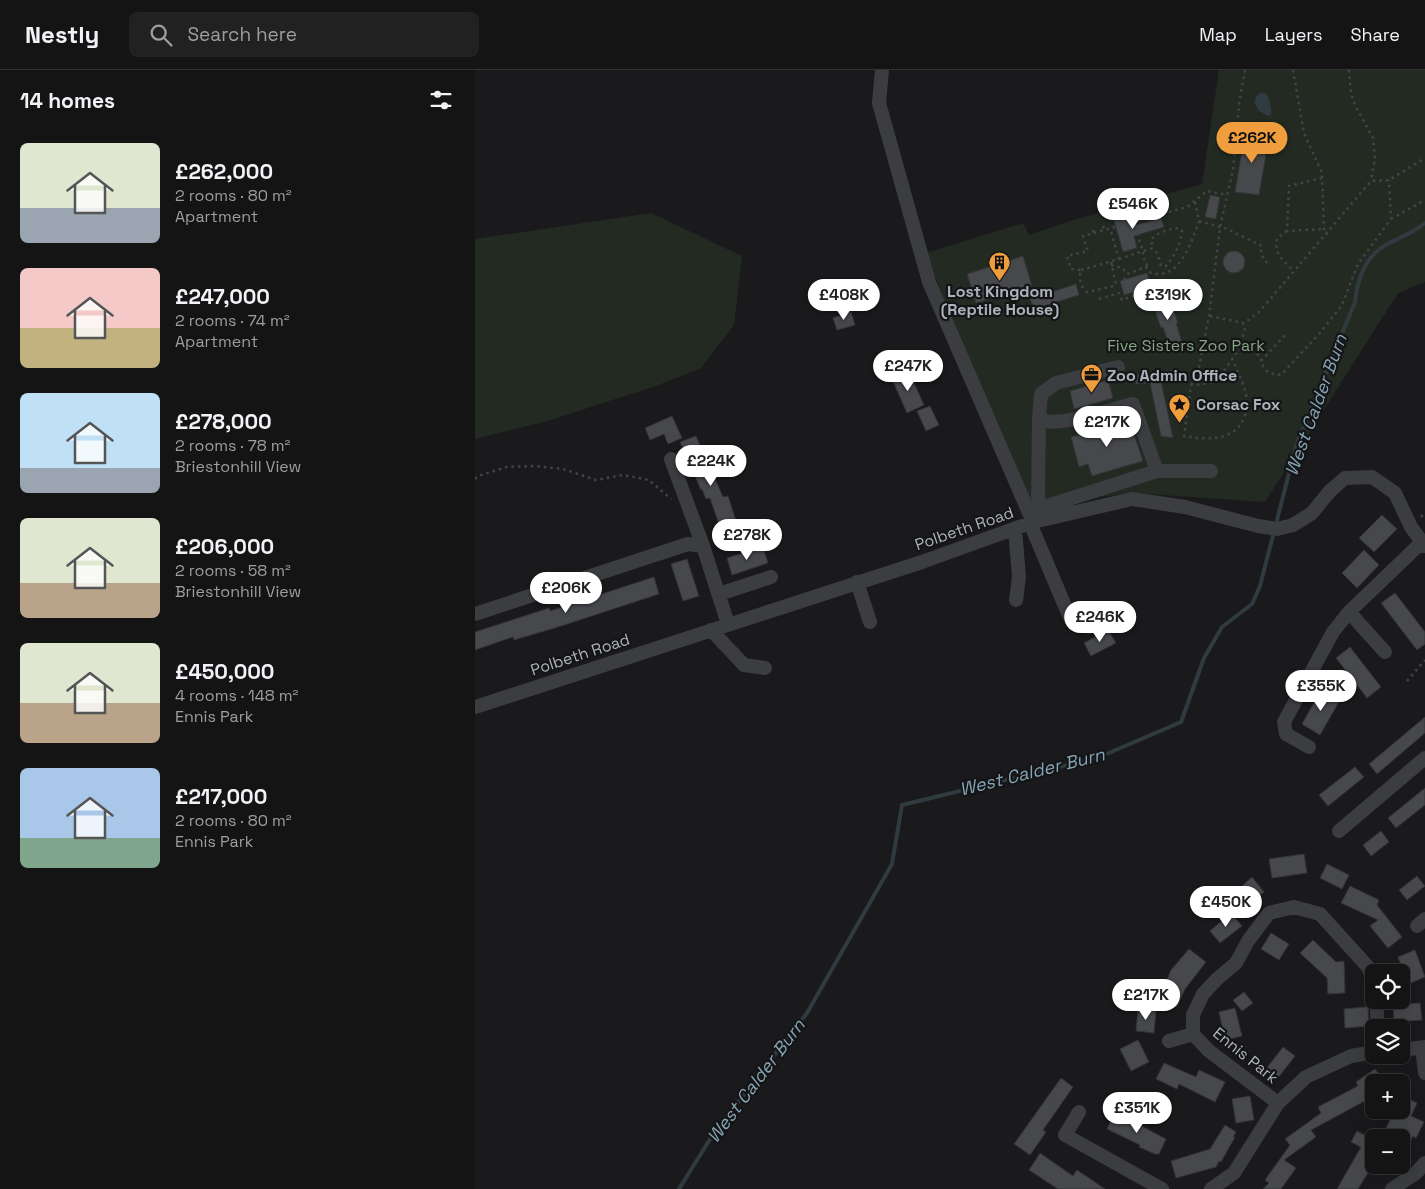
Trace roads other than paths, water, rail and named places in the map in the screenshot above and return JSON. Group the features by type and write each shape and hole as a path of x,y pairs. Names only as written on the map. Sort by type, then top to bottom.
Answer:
{"street":[{"path":"882,70 879,103 929,282 1037,518 1070,618 1089,627"},
{"path":"1037,518 1041,394 1056,383 1118,367"},
{"path":"1039,420 1047,422 1063,421 1133,404 1157,471"},
{"path":"671,459 703,546 728,624"},
{"path":"1037,518 1157,471 1211,471"},
{"name":"Polbeth Road","path":"475,707 1015,529 1037,518 1132,499 1185,507 1258,526 1277,529 1293,525 1312,513 1330,491 1345,478 1372,477 1395,493 1411,528 1423,544"},
{"path":"1015,529 1019,577 1016,600"},
{"path":"475,614 688,544 703,546"},
{"path":"1309,747 1286,734 1284,722 1333,632 1349,612 1423,544"},
{"path":"719,594 771,577"},
{"path":"857,582 870,622"},
{"path":"1349,612 1385,652"},
{"path":"711,630 744,665 765,668"},
{"path":"1339,831 1425,758"},
{"name":"Ennis Park","path":"1278,1103 1209,1051 1193,1034 1193,1015 1203,994 1217,978 1236,963 1248,941 1269,913 1294,907 1320,914 1365,964"},
{"name":"Ennis Park","path":"1169,1041 1193,1034"},
{"path":"1410,1049 1423,1048 1425,1073"},
{"name":"Ennis Park","path":"1211,1189 1234,1173 1278,1103 1306,1077 1351,1056 1365,1054"},
{"path":"1079,1112 1065,1135 1157,1186"},
{"path":"1392,1189 1425,1163"}],"waterway":[{"name":"West Calder Burn","path":"679,1189 712,1136 807,1013 892,864 902,805 1097,758 1181,722 1204,658 1222,627 1252,604 1260,586 1296,446 1355,302 1357,287 1365,265 1381,248 1414,231 1425,223"}],"place":[{"name":"Lost Kingdom (Reptile House)","path":"1000,281"},
{"name":"Zoo Admin Office","path":"1091,394"},
{"name":"Corsac Fox","path":"1180,423"}],"park label":[{"name":"Five Sisters Zoo Park","path":"1186,345"}]}
